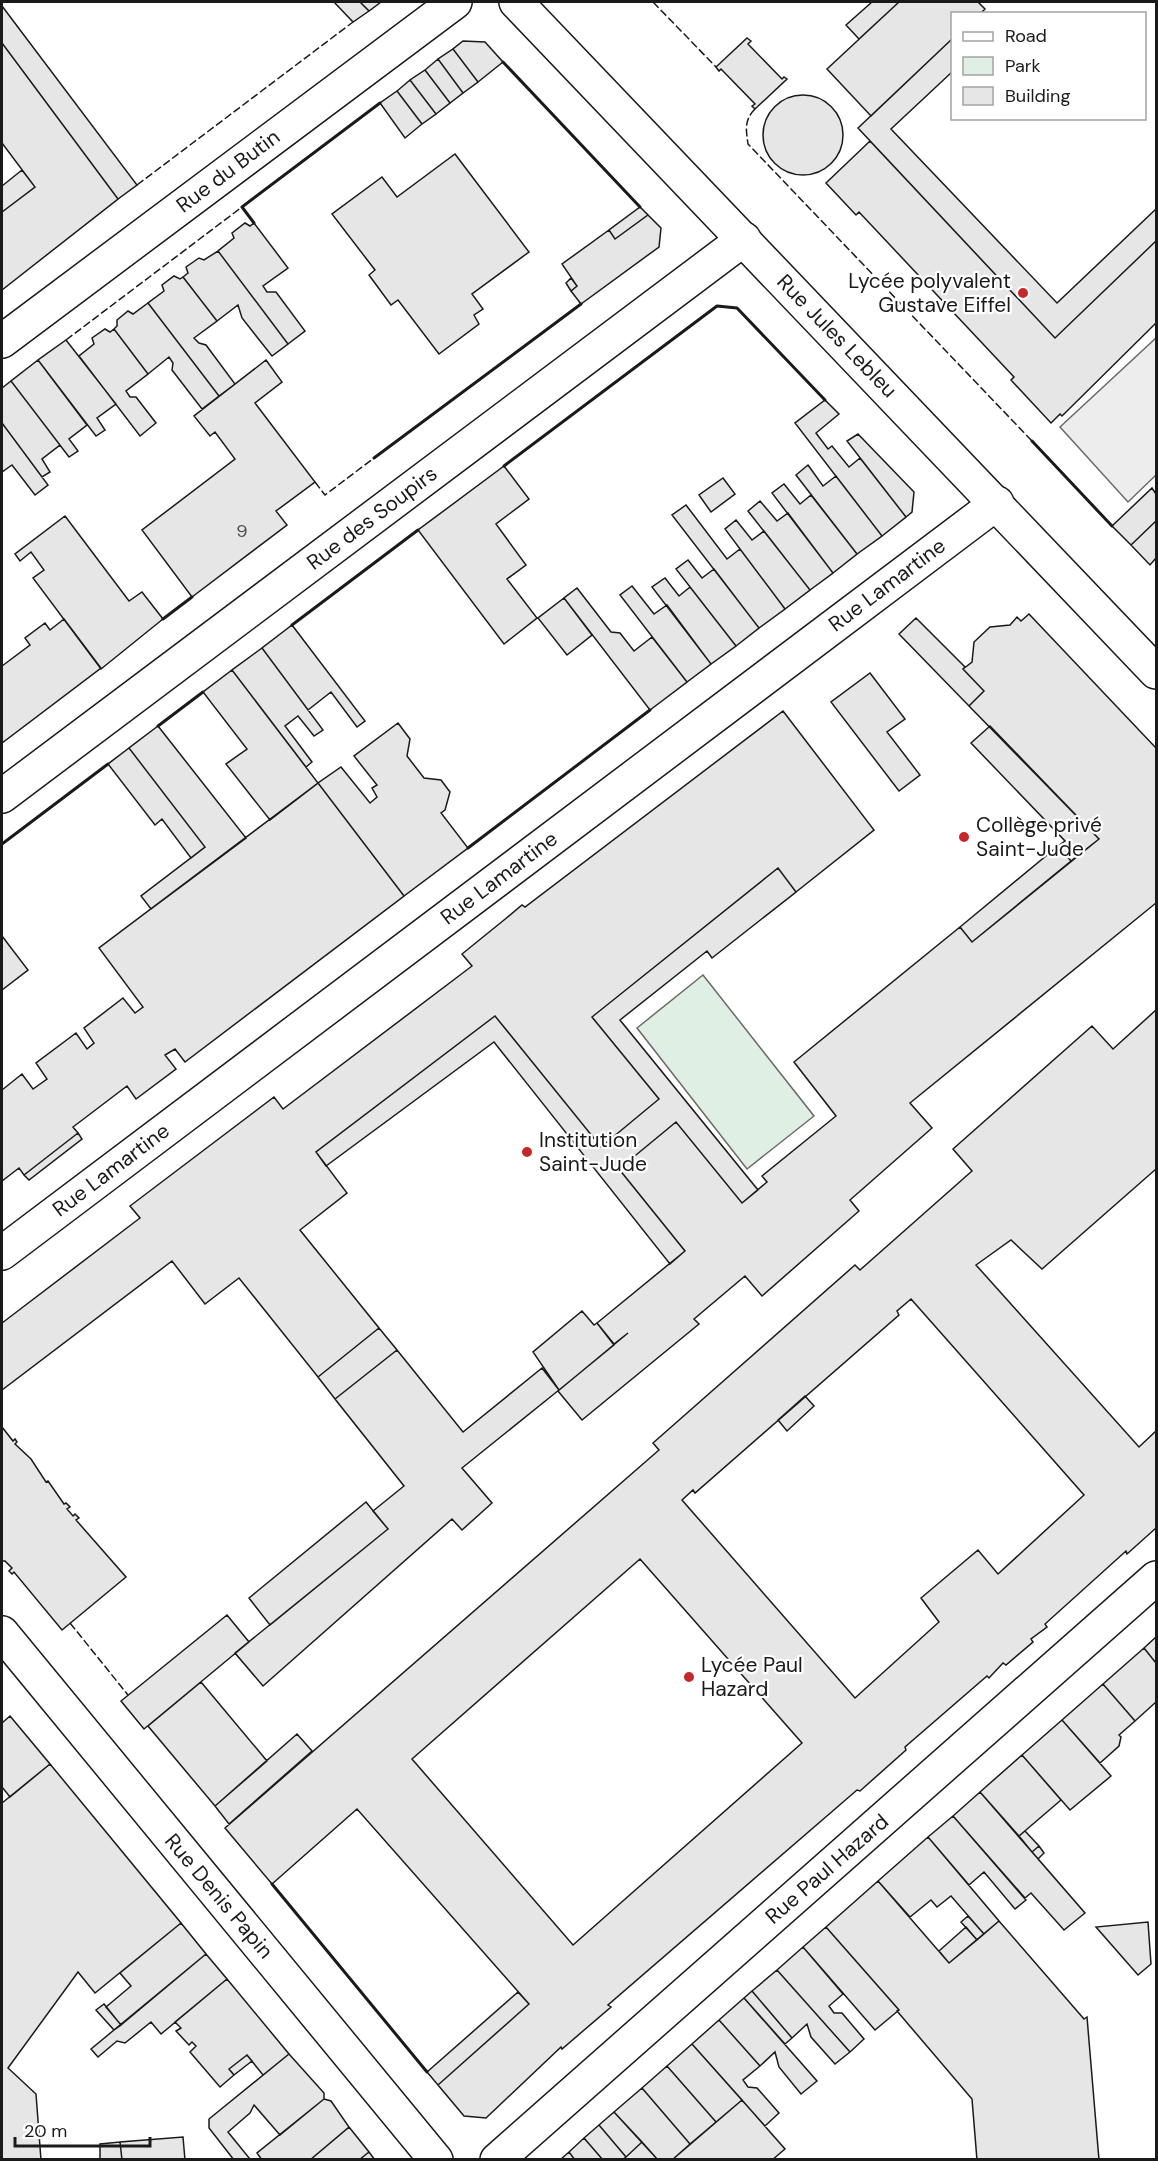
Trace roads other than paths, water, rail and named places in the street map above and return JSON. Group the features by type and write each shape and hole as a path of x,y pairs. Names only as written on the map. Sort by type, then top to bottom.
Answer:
{"street":[{"name":"Rue du Butin","path":"2,341 455,2"},
{"name":"Rue Jules Lebleu","path":"516,2 1156,672"},
{"name":"Rue des Soupirs","path":"2,796 744,239"},
{"name":"Rue Lamartine","path":"2,1253 997,503"},
{"name":"Rue Paul Hazard","path":"497,2160 1156,1578"},
{"name":"Rue Denis Papin","path":"2,1633 436,2160"}],"place":[{"name":"Lycée polyvalent Gustave Eiffel","path":"1023,293"},
{"name":"Collège privé Saint-Jude","path":"964,837"},
{"name":"Institution Saint-Jude","path":"527,1152"},
{"name":"Lycée Paul Hazard","path":"689,1677"}]}
